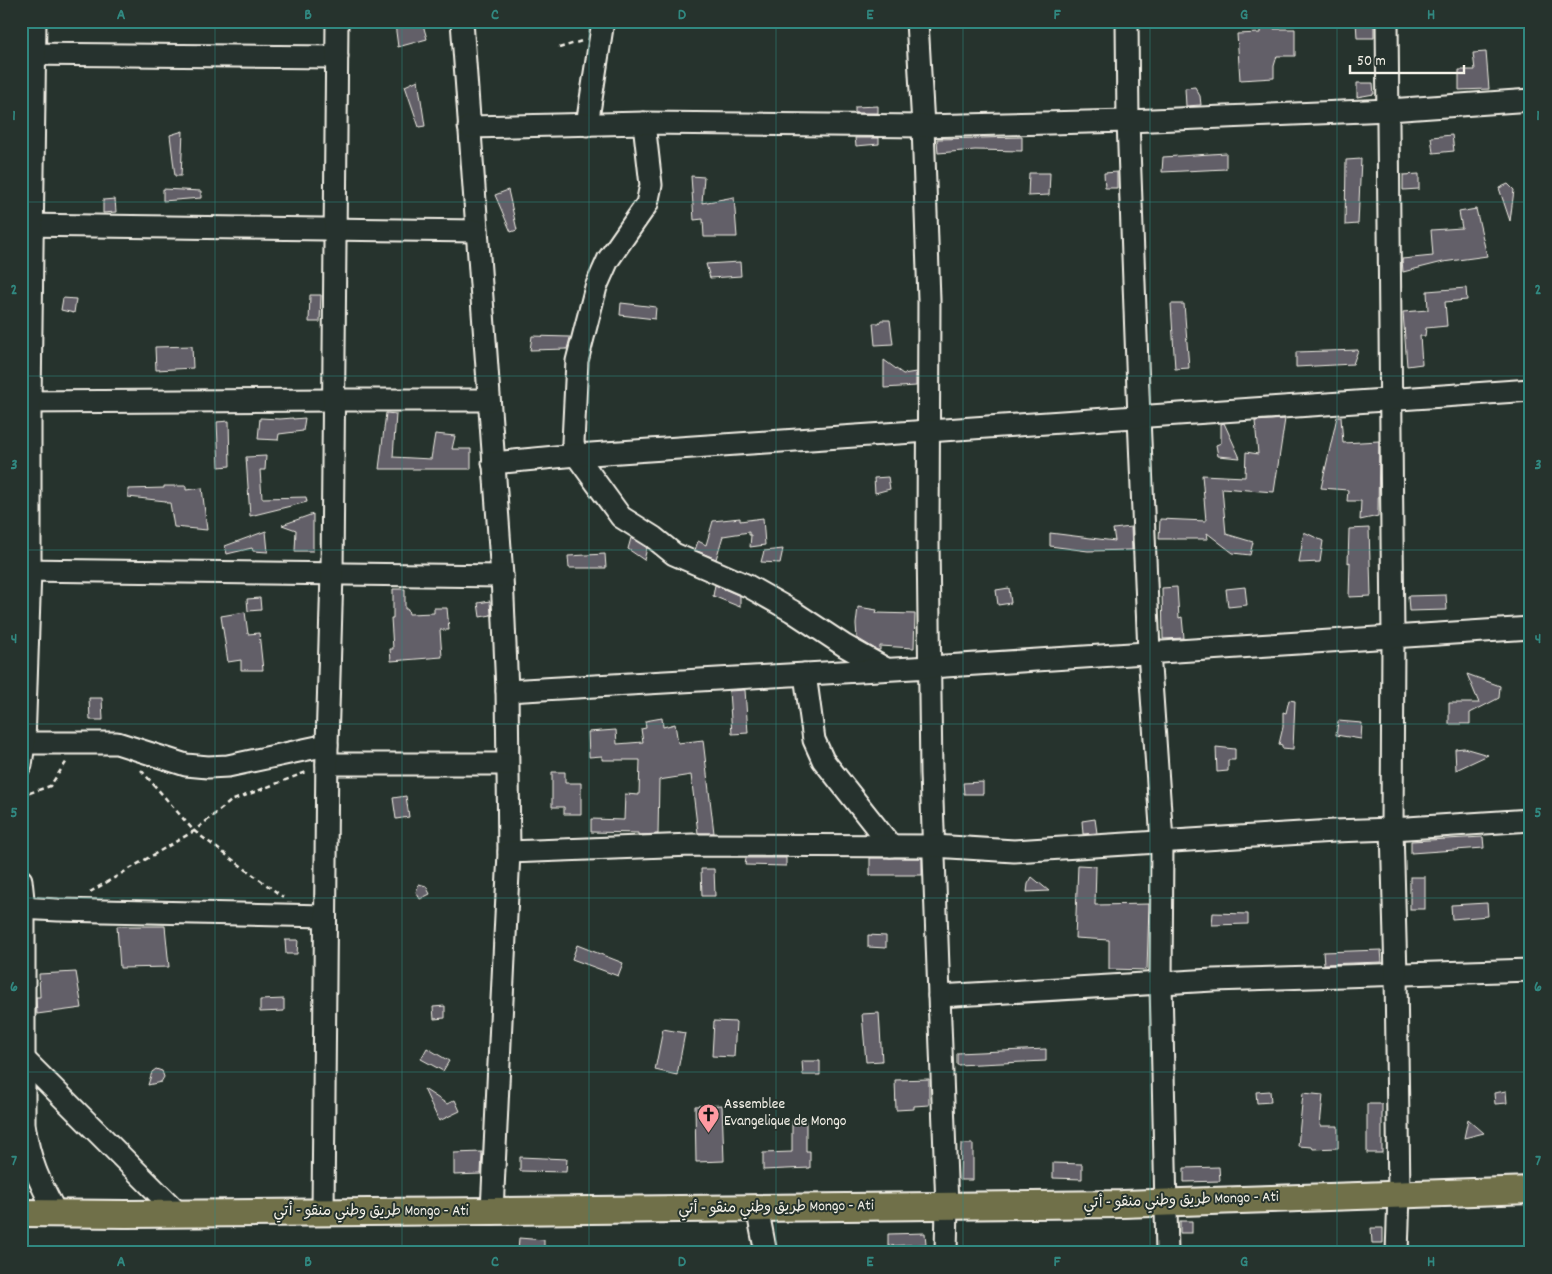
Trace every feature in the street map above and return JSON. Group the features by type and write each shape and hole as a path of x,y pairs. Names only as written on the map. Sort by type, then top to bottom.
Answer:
{"main road":[{"name":"طريق وطني منقو - أتي Mongo - Ati","path":"21,1212 492,1211 947,1206 1167,1202 1531,1190"}],"street":[{"path":"21,764 26,570 28,54 35,21"},
{"path":"323,1212 317,916 327,754 332,573 337,21"},
{"path":"462,21 502,576 507,691 509,852 492,1211"},
{"path":"917,21 924,126 929,300 930,666 934,846 947,1206 946,1253"},
{"path":"1127,21 1128,121 1149,652 1162,841 1161,983 1167,1253"},
{"path":"1387,21 1393,637 1392,829 1399,1194 1397,1253"},
{"path":"587,125 601,28"},
{"path":"28,54 336,57"},
{"path":"470,127 644,123 924,126 1128,121 1389,110 1531,100"},
{"path":"644,123 652,185 650,195 647,204 608,260 596,287 577,361 573,442 576,455 621,517 654,537 674,554 748,586 886,669"},
{"path":"27,225 477,231"},
{"path":"493,463 576,455 1531,390"},
{"path":"26,402 489,400"},
{"path":"26,570 502,576"},
{"path":"507,691 1531,628"},
{"path":"806,674 814,740 822,760 891,846"},
{"path":"22,743 118,743 186,765 208,767 327,754 507,764"},
{"path":"509,852 692,845 934,846 1014,851 1531,820"},
{"path":"21,880 24,1124 32,1166 56,1213"},
{"path":"22,908 317,916"},
{"path":"939,996 1213,980 1531,970"},
{"path":"23,1058 178,1213"},
{"path":"758,1208 766,1253"}],"path":[{"path":"559,48 601,28"},
{"path":"21,796 50,786 70,757 77,743"},
{"path":"118,743 194,831 317,916"},
{"path":"83,896 194,831 231,801 327,754"}],"building":[{"path":"404,21 422,21 427,39 398,47 395,24"},
{"path":"1356,21 1374,21 1374,38 1357,38"},
{"path":"1273,25 1274,29 1295,29 1295,56 1277,56 1274,66 1274,78 1240,80 1237,34 1260,33 1260,29"},
{"path":"1486,52 1489,89 1459,90 1459,70 1475,70 1473,53"},
{"path":"418,80 425,126 419,127 405,86"},
{"path":"1357,83 1373,83 1374,94 1357,97"},
{"path":"1195,87 1200,96 1201,105 1186,106 1185,88"},
{"path":"878,106 878,113 855,113 855,107"},
{"path":"183,131 181,176 175,176 170,135"},
{"path":"1452,135 1454,151 1433,153 1431,137"},
{"path":"1022,137 1022,151 975,150 938,153 937,139"},
{"path":"855,138 879,138 879,144 856,146"},
{"path":"1226,153 1226,169 1162,172 1163,157"},
{"path":"1361,159 1358,224 1345,225 1346,160"},
{"path":"1117,172 1117,188 1105,188 1104,173"},
{"path":"1029,173 1050,173 1049,195 1028,196"},
{"path":"1419,174 1419,189 1403,190 1403,175"},
{"path":"691,176 704,177 702,203 734,197 737,237 704,237 703,219 694,220"},
{"path":"1508,184 1514,190 1510,221 1499,188"},
{"path":"163,189 201,191 201,198 163,201"},
{"path":"508,190 517,230 511,232 495,195"},
{"path":"115,199 116,212 103,213 103,200"},
{"path":"1476,209 1487,256 1443,262 1403,272 1402,259 1433,256 1431,230 1462,228 1459,212"},
{"path":"740,262 741,276 710,278 706,264"},
{"path":"1466,288 1467,300 1445,302 1447,326 1426,328 1425,336 1420,336 1422,364 1407,366 1403,312 1428,310 1427,291"},
{"path":"310,295 321,295 320,322 309,322"},
{"path":"63,298 76,299 74,313 61,310"},
{"path":"621,303 656,307 655,319 620,315"},
{"path":"1171,304 1184,304 1189,368 1175,369"},
{"path":"881,320 890,320 893,344 875,345 873,323 879,323"},
{"path":"532,336 570,338 567,349 530,350"},
{"path":"192,346 193,368 156,370 155,347"},
{"path":"1358,350 1353,364 1296,367 1296,352"},
{"path":"884,360 903,374 916,372 916,386 884,388"},
{"path":"386,413 396,414 393,457 431,459 435,434 455,436 452,449 471,449 471,469 379,469"},
{"path":"1337,417 1341,417 1343,443 1379,441 1378,516 1360,520 1361,501 1347,501 1348,490 1321,488"},
{"path":"260,418 305,418 303,431 279,434 278,440 258,439"},
{"path":"1285,419 1274,492 1222,488 1226,534 1253,542 1250,555 1233,553 1207,533 1208,539 1159,539 1160,519 1206,521 1202,475 1245,477 1246,452 1258,454 1255,421"},
{"path":"229,421 230,466 219,467 217,422"},
{"path":"1224,423 1240,458 1218,456 1216,445 1221,443 1221,424"},
{"path":"266,456 265,470 260,470 262,498 306,497 307,502 250,516 246,457"},
{"path":"888,477 890,489 875,493 874,478"},
{"path":"164,486 186,486 186,490 202,488 207,530 174,527 170,503 166,503 166,501 128,497 128,489 164,488"},
{"path":"313,514 313,551 295,551 296,530 282,525"},
{"path":"740,518 740,521 763,518 765,545 750,547 751,535 749,535 749,532 723,536 716,559 695,550 698,541 706,545 713,521"},
{"path":"1131,527 1132,550 1088,551 1050,546 1050,533 1115,541 1113,529"},
{"path":"1369,528 1371,596 1349,597 1349,529"},
{"path":"266,531 268,552 253,551 252,548 227,554 225,546"},
{"path":"1304,532 1323,541 1320,562 1299,563"},
{"path":"631,538 647,548 644,560 628,549"},
{"path":"783,549 780,563 761,562 764,551"},
{"path":"605,554 606,568 569,568 568,556"},
{"path":"715,585 740,596 740,607 713,596"},
{"path":"1177,587 1179,618 1182,617 1184,638 1163,639 1162,588"},
{"path":"1245,587 1247,605 1228,607 1226,589"},
{"path":"1009,588 1011,603 998,605 996,590"},
{"path":"393,589 405,589 405,609 408,609 409,614 434,613 434,608 447,608 449,630 440,630 442,657 391,661 390,649 393,649 391,618 393,618"},
{"path":"1446,595 1447,610 1409,611 1408,596"},
{"path":"260,598 261,610 248,611 247,599"},
{"path":"490,601 491,615 480,617 478,603"},
{"path":"858,607 877,610 876,613 915,614 914,648 880,646 880,650 877,650 857,638"},
{"path":"245,612 248,634 259,633 263,670 241,670 241,660 228,662 221,616"},
{"path":"1467,674 1500,686 1499,698 1470,713 1470,724 1449,724 1449,703 1479,703"},
{"path":"745,690 748,733 732,734 729,691"},
{"path":"89,698 102,698 103,720 90,720"},
{"path":"1289,700 1295,701 1293,749 1282,748 1282,745 1279,744 1283,727 1283,712 1286,713"},
{"path":"662,718 663,727 675,724 678,743 703,740 714,833 698,833 691,775 659,780 658,834 638,835 638,833 591,832 591,819 624,820 625,794 639,795 640,760 602,760 602,756 589,757 588,732 616,730 617,744 643,742 641,729 646,728 645,721"},
{"path":"1338,721 1362,723 1361,739 1336,735"},
{"path":"1216,747 1235,749 1235,760 1228,760 1228,771 1217,772"},
{"path":"1464,748 1488,755 1456,770 1455,749"},
{"path":"552,772 565,772 565,783 581,783 581,814 564,814 564,807 552,807"},
{"path":"983,782 983,794 964,794 963,783"},
{"path":"406,796 409,817 396,819 393,798"},
{"path":"1095,819 1097,833 1083,834 1082,821"},
{"path":"1483,837 1484,848 1411,853 1411,841"},
{"path":"746,858 786,858 786,866 745,865"},
{"path":"870,858 922,858 922,875 870,875"},
{"path":"1078,865 1096,866 1095,905 1149,904 1147,970 1109,969 1109,940 1075,938"},
{"path":"701,869 714,869 715,896 702,896"},
{"path":"1032,877 1049,891 1027,892 1028,884"},
{"path":"1410,877 1425,877 1425,909 1410,909"},
{"path":"419,884 426,886 430,894 420,899 416,892"},
{"path":"1487,903 1488,916 1452,919 1451,905"},
{"path":"1213,913 1248,914 1248,924 1212,925"},
{"path":"117,926 165,926 169,967 120,968"},
{"path":"868,935 886,936 886,948 868,947"},
{"path":"285,940 298,940 297,954 286,954"},
{"path":"577,945 623,963 618,976 572,959"},
{"path":"1381,950 1382,962 1324,964 1323,952"},
{"path":"76,972 82,1008 37,1014 36,997 40,997 39,974"},
{"path":"284,999 284,1011 260,1012 260,1000"},
{"path":"445,1006 445,1018 434,1019 433,1007"},
{"path":"879,1013 882,1061 866,1062 862,1014"},
{"path":"714,1021 736,1022 734,1057 712,1056"},
{"path":"663,1029 685,1033 677,1075 655,1070"},
{"path":"427,1048 449,1061 443,1071 421,1059"},
{"path":"1046,1049 1046,1061 957,1065 957,1053"},
{"path":"802,1061 820,1061 820,1075 803,1075"},
{"path":"156,1069 162,1071 164,1077 161,1082 148,1085 152,1072"},
{"path":"929,1079 929,1105 914,1106 914,1109 896,1110 895,1080"},
{"path":"424,1089 447,1104 455,1100 460,1111 439,1121"},
{"path":"1270,1091 1271,1102 1257,1103 1256,1092"},
{"path":"1506,1091 1507,1103 1495,1104 1494,1093"},
{"path":"1303,1093 1323,1095 1320,1126 1338,1126 1338,1148 1313,1149 1312,1147 1298,1146"},
{"path":"1367,1104 1382,1104 1382,1153 1367,1153"},
{"path":"722,1105 724,1161 696,1162 695,1106"},
{"path":"1468,1119 1484,1133 1464,1138"},
{"path":"792,1121 806,1121 806,1151 810,1151 810,1168 763,1170 763,1153 792,1152"},
{"path":"961,1144 973,1144 973,1180 960,1180"},
{"path":"482,1152 481,1174 454,1175 454,1153"},
{"path":"520,1157 567,1159 566,1172 520,1171"},
{"path":"1053,1163 1082,1164 1082,1179 1053,1178"},
{"path":"1219,1167 1220,1181 1184,1182 1184,1168"},
{"path":"1180,1221 1192,1221 1192,1233 1180,1233"},
{"path":"1371,1228 1383,1228 1383,1243 1372,1243"},
{"path":"925,1233 926,1244 888,1246 888,1234"},
{"path":"519,1238 544,1240 544,1253 518,1252"}],"place":[{"name":"Assemblee Evangelique de Mongo","path":"708,1133"}]}
